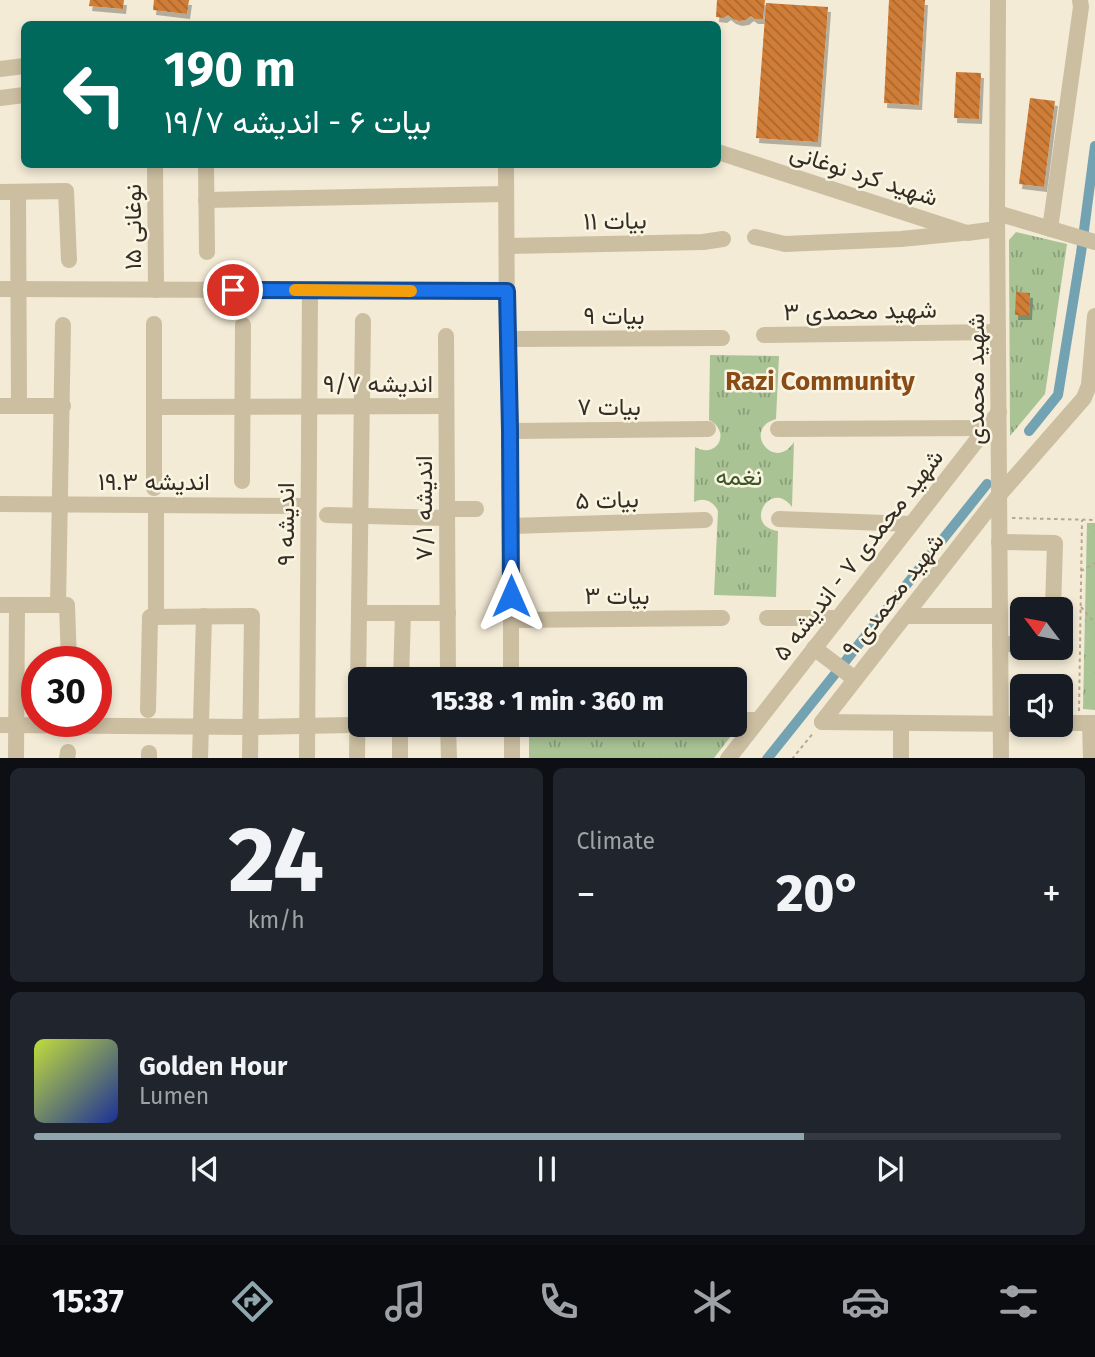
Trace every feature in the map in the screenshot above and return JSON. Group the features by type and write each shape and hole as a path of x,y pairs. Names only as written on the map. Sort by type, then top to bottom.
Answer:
{"street":[{"name":"شهید محمدی","path":"998,0 1001,758"},
{"path":"1050,229 1081,4"},
{"path":"0,69 21,66"},
{"path":"0,99 21,96"},
{"name":"شهید کرد نوغانی","path":"721,153 967,233 997,221"},
{"name":"نوغانی ۱۵","path":"155,168 156,289"},
{"path":"206,168 207,252"},
{"path":"506,168 511,667"},
{"path":"0,192 66,191 69,260"},
{"path":"18,192 19,406"},
{"path":"206,200 505,194"},
{"path":"997,221 1050,229 1093,241"},
{"path":"755,237 785,244 901,240 967,233"},
{"name":"بیات ۱۱","path":"507,246 703,242 723,239"},
{"path":"0,289 507,291"},
{"name":"اندیشه ۹","path":"307,758 310,290"},
{"path":"1092,385 1095,317"},
{"path":"358,667 363,321"},
{"path":"154,324 156,617"},
{"path":"58,605 63,325"},
{"path":"242,481 243,326"},
{"name":"شهید محمدی ۳","path":"764,335 998,332"},
{"name":"اندیشه ۷/۱","path":"446,336 448,667"},
{"name":"بیات ۹","path":"507,339 722,338"},
{"name":"شهید محمدی ۹","path":"822,722 999,495 1076,408 1092,385"},
{"path":"0,406 62,406"},
{"name":"اندیشه ۹/۷","path":"154,407 446,406"},
{"name":"شهید محمدی ۷ - اندیشه ۵","path":"728,758 999,412"},
{"path":"778,429 986,428"},
{"name":"بیات ۷","path":"510,430 708,429"},
{"name":"اندیشه ۱۹.۳","path":"0,503 61,504 155,497 308,506"},
{"path":"327,515 447,514 476,509"},
{"path":"779,519 911,524"},
{"name":"بیات ۵","path":"511,526 705,520"},
{"path":"999,542 1055,543 1053,597"},
{"path":"0,605 67,605 68,646"},
{"path":"16,758 17,605"},
{"path":"359,613 448,613"},
{"path":"401,667 403,613"},
{"path":"200,758 204,616"},
{"path":"148,710 150,617 252,616 250,758"},
{"path":"905,616 1000,616"},
{"name":"بیات ۳","path":"511,620 722,618"},
{"path":"767,618 838,618"},
{"path":"1000,644 1010,644"},
{"path":"814,648 855,679"},
{"path":"747,720 758,720"},
{"path":"822,722 1010,724"},
{"path":"901,723 901,758"},
{"path":"1088,723 1091,758"},
{"path":"0,725 348,725"},
{"path":"357,737 357,758"},
{"path":"400,737 400,758"},
{"path":"448,737 449,758"},
{"path":"512,737 512,758"}],"path":[{"path":"999,518 1095,520"},
{"path":"1083,520 1080,607 1088,723"},
{"path":"1081,571 1095,563"},
{"path":"1080,607 1095,623"},
{"path":"792,758 822,722"}],"green space":[{"path":"1016,232 1067,244 1045,394 1010,436 1009,240"},
{"name":"نغمه","path":"710,355 779,356 776,419 766,424 761,431 764,446 770,451 778,453 786,450 794,442 792,507 784,500 776,498 764,506 761,514 767,527 778,531 776,597 714,595 718,511 708,501 694,502 695,447 710,450 719,442 720,437 720,431 709,420"},
{"path":"1087,523 1095,523 1095,710 1083,709"},
{"path":"529,737 730,737 714,758 529,758"}],"building":[{"path":"90,0 124,0 123,9 89,6"},
{"path":"154,0 189,0 187,14 153,10"},
{"path":"717,0 765,0 763,19 751,16 739,21 728,15 724,18 716,17"},
{"path":"889,0 925,0 919,105 884,103"},
{"path":"766,3 828,7 818,142 756,138"},
{"path":"956,72 981,73 979,119 954,118"},
{"path":"1030,98 1055,101 1044,187 1019,184"},
{"path":"1016,292 1030,293 1029,315 1015,315"}],"waterway":[{"path":"1029,431 1058,395 1095,146"},
{"path":"768,758 987,484"}],"slow traffic":[{"path":"295,290 411,291"}],"district":[{"name":"Razi Community","path":"820,381"}],"route":[{"path":"233,290 507,291 511,596"}]}
